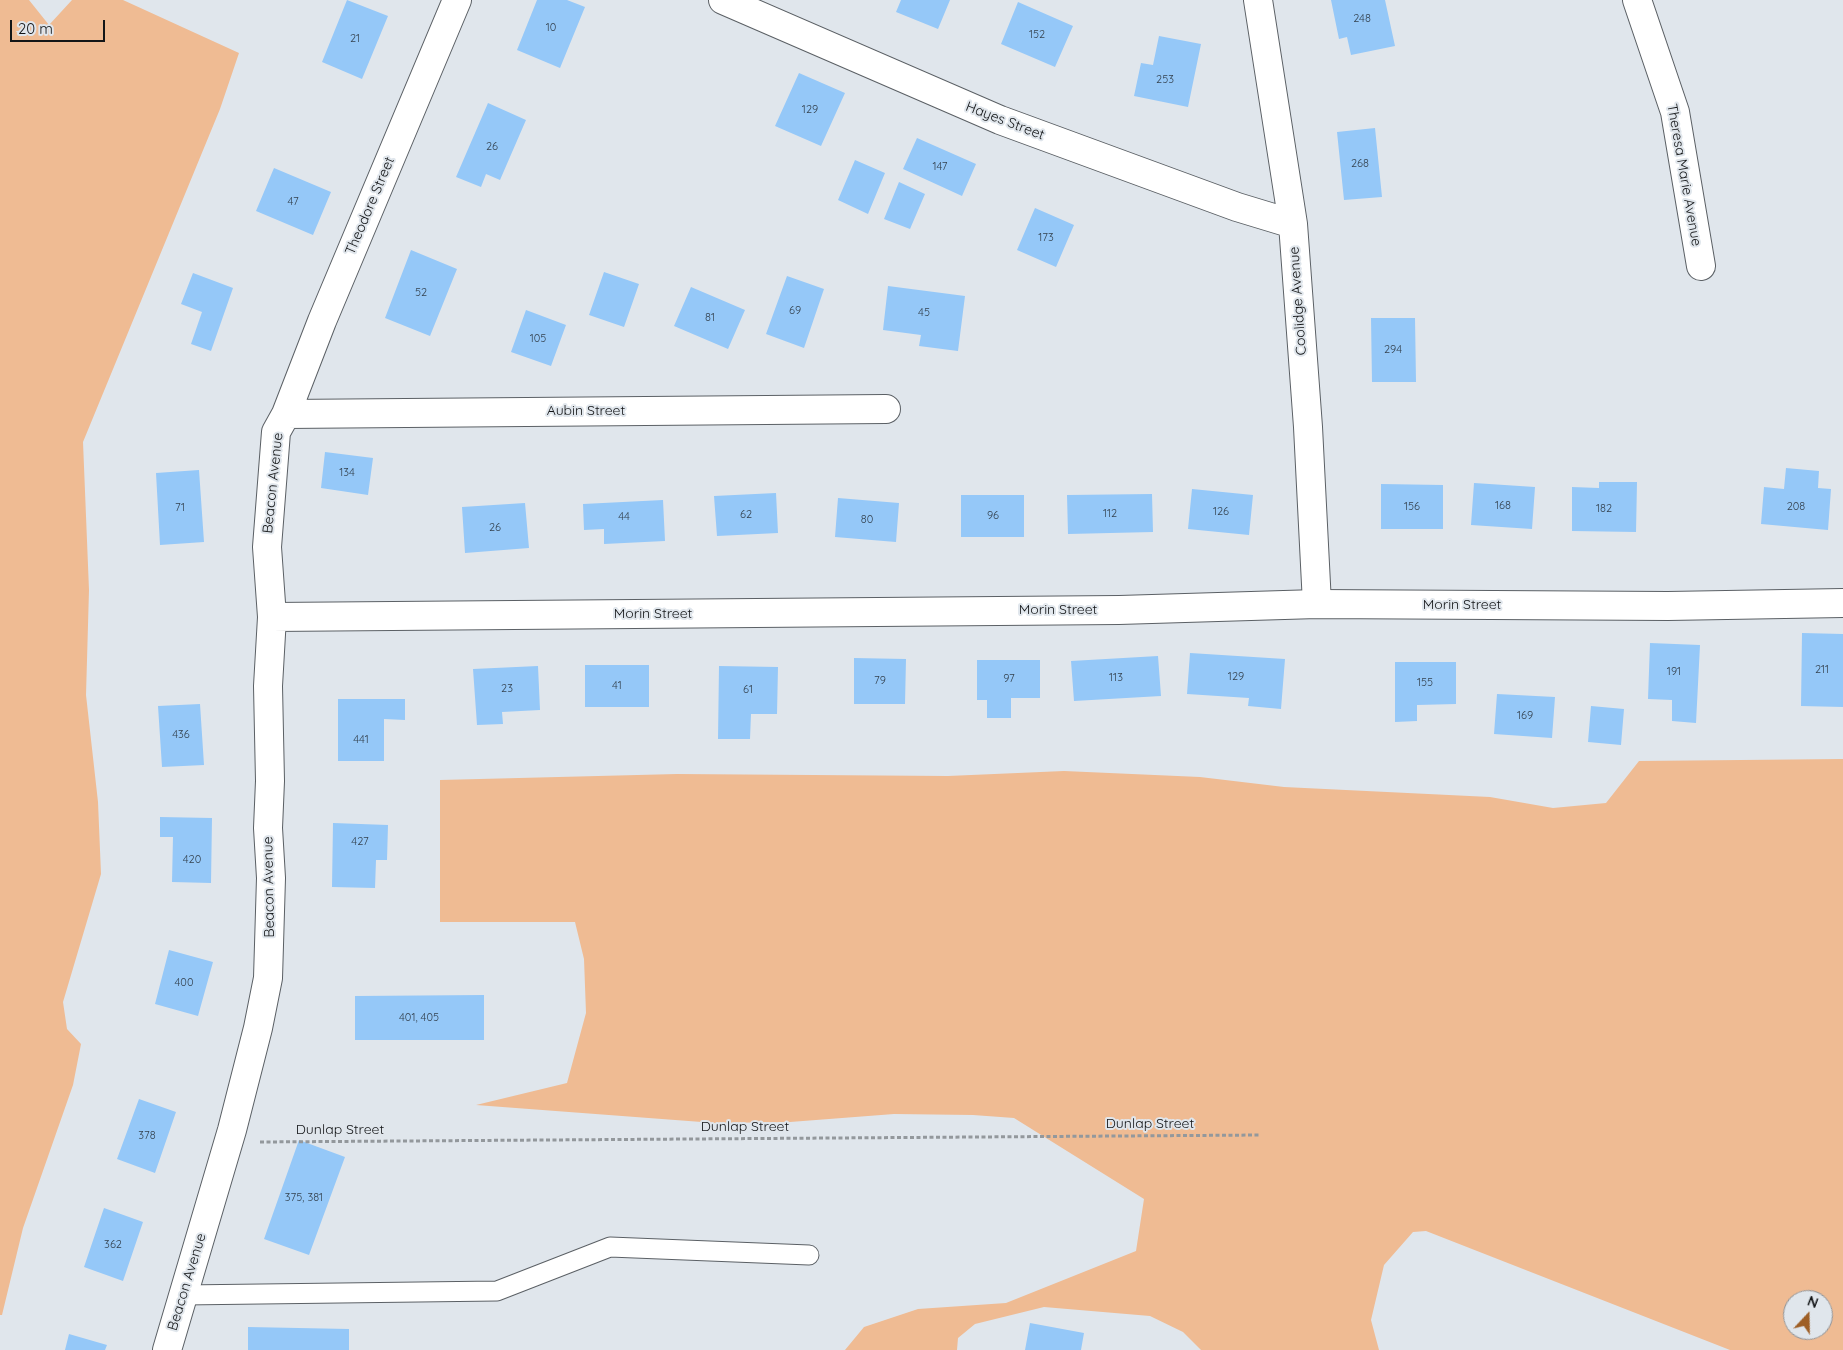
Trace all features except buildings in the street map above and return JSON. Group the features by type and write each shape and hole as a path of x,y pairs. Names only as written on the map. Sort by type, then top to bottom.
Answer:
{"street":[{"name":"Theodore Street","path":"286,414 322,321 457,0"},
{"name":"Hayes Street","path":"722,0 1000,120 1236,207 1294,224"},
{"name":"Coolidge Avenue","path":"1258,0 1294,224 1308,427 1317,604"},
{"name":"Theresa Marie Avenue","path":"1636,0 1675,112 1701,266"},
{"name":"Aubin Street","path":"286,414 886,409"},
{"name":"Beacon Avenue","path":"167,1350 228,1142 258,1028 268,978 271,888 268,828 270,782 268,686 272,617 267,547 276,432 286,414"},
{"name":"Morin Street","path":"272,617 1119,610 1317,604 1668,606 1843,602"}],"lane":[{"path":"183,1295 497,1291 610,1248 809,1256"}],"path":[{"name":"Dunlap Street","path":"228,1142 1261,1135"}],"shaded area":[{"path":"0,0 29,0 49,25 72,0 123,0 239,53 220,109 83,442 89,590 86,695 98,802 101,874 63,1002 67,1029 81,1044 73,1085 23,1228 2,1315 0,1315"},
{"path":"1843,759 1843,1350 1730,1350 1426,1231 1413,1232 1384,1265 1371,1320 1379,1350 1201,1350 1183,1332 1150,1316 1044,1307 975,1324 958,1338 957,1350 845,1350 864,1327 918,1309 1006,1303 1136,1251 1144,1199 1014,1118 973,1115 894,1114 790,1122 715,1123 476,1105 567,1083 586,1013 584,959 575,922 440,922 440,780 677,774 948,776 1064,771 1200,777 1284,787 1490,797 1553,808 1606,803 1639,761"}]}
